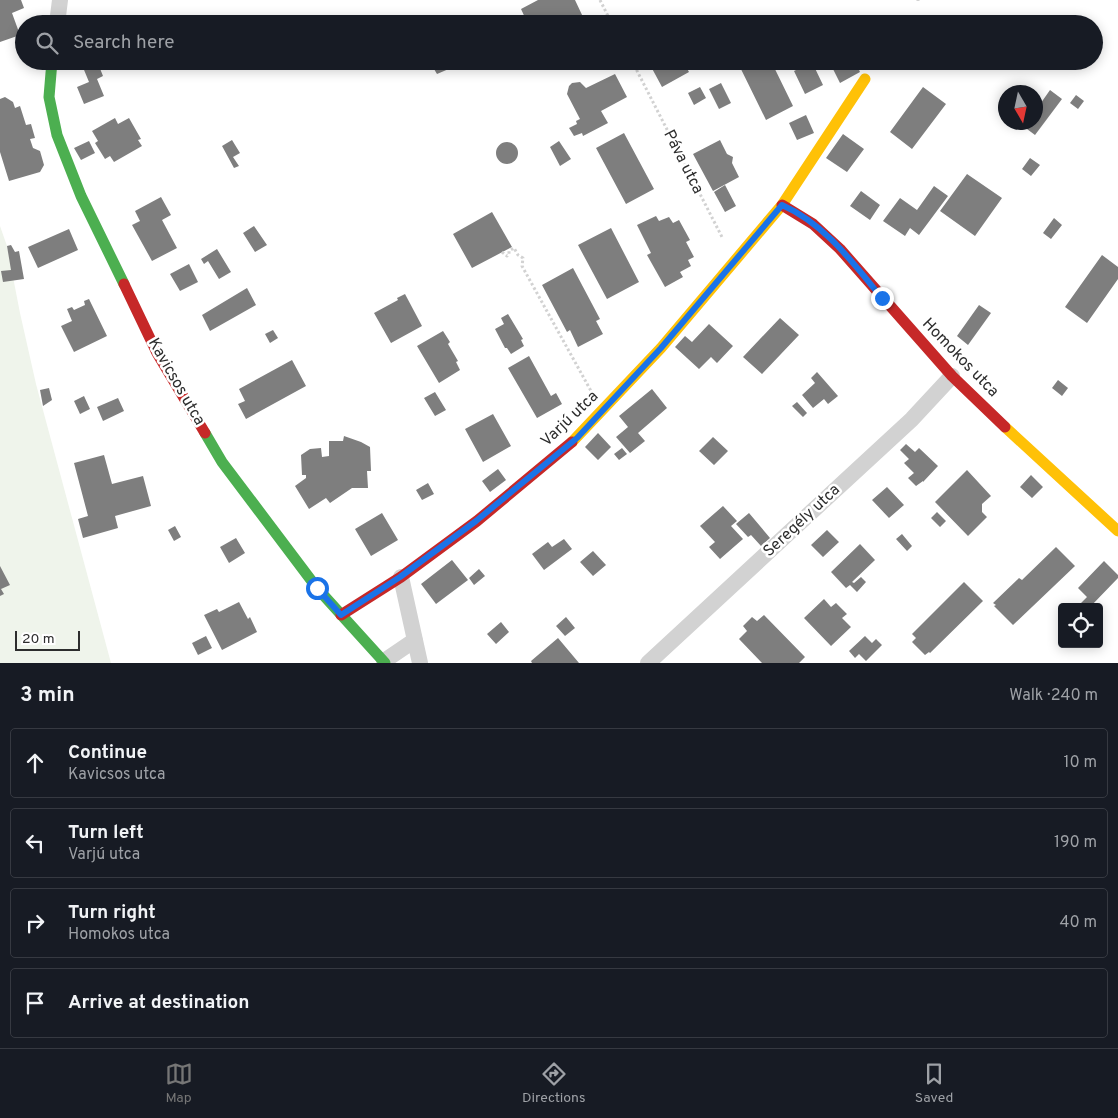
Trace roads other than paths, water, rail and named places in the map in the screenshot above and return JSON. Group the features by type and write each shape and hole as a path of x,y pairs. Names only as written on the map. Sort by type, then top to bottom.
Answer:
{"street":[{"path":"58,15 60,0"},
{"name":"Kavicsos utca","path":"51,70 50,96 57,135 82,196 157,353 222,462 317,588 384,662 415,640"},
{"name":"Varjú utca","path":"341,615 400,577 476,521 577,438 661,348 782,205 788,193 865,79"},
{"name":"Homokos utca","path":"782,205 799,212 840,248 952,376 1118,531"},
{"name":"Seregély utca","path":"648,663 912,419 952,376"},
{"path":"400,577 420,663"}]}
